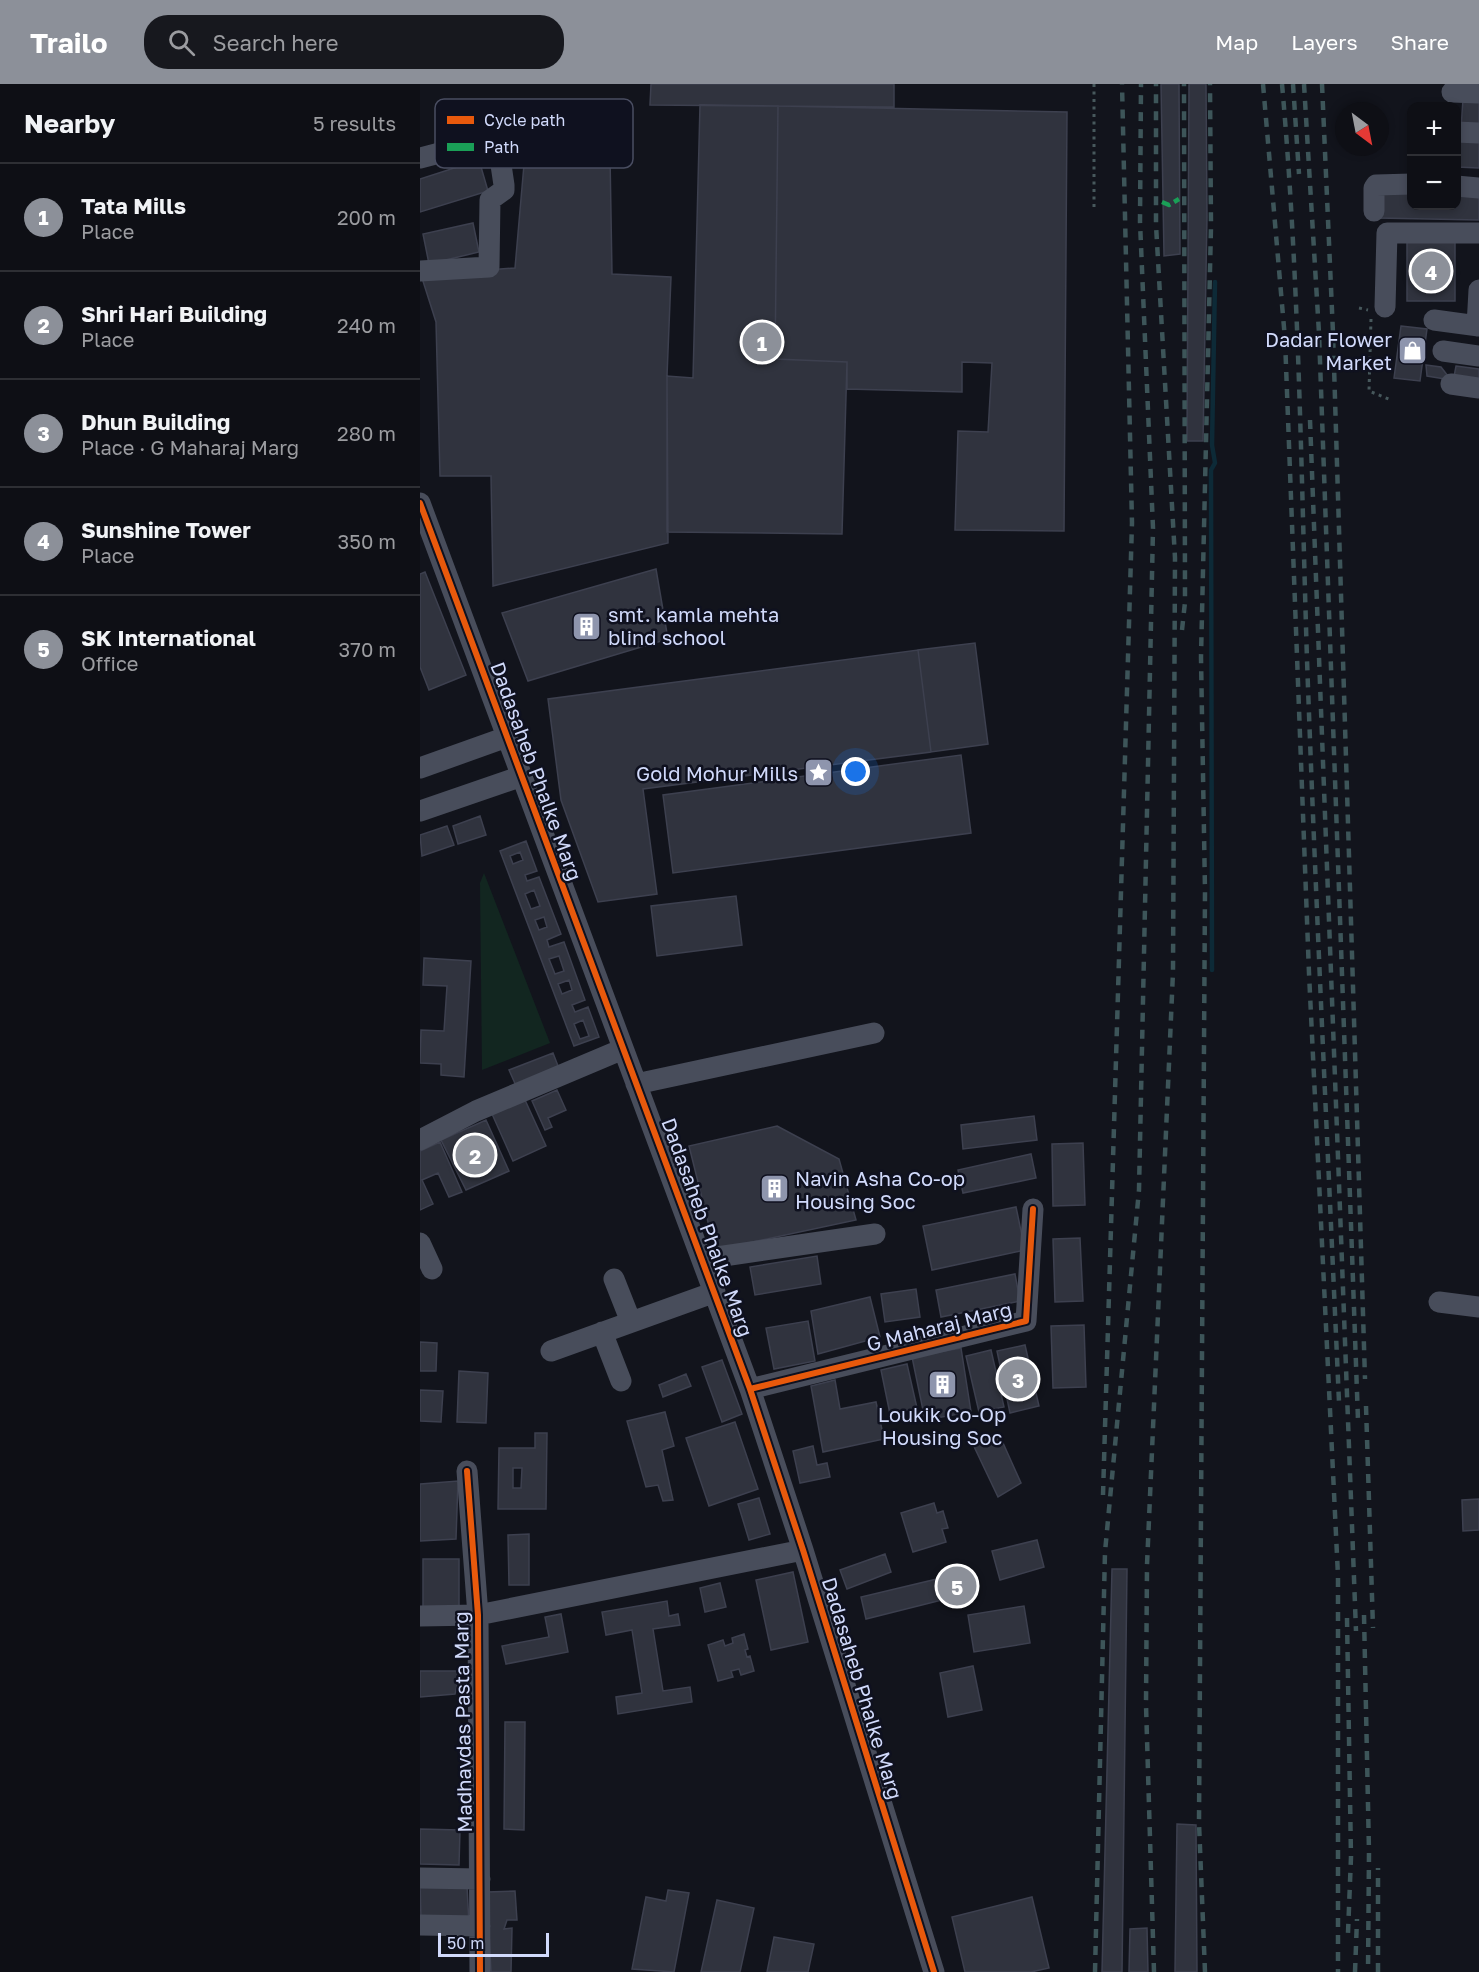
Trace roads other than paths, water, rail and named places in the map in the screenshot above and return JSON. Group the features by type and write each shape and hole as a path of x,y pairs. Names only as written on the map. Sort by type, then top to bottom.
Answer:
{"street":[{"path":"1452,94 1479,93"},
{"path":"1461,132 1479,133"},
{"path":"420,158 435,154"},
{"path":"421,268 489,267 490,200 504,190 501,168"},
{"path":"1461,172 1479,173"},
{"path":"1374,211 1376,185 1407,184"},
{"path":"1461,186 1479,188"},
{"path":"1378,309 1387,233 1479,233"},
{"path":"1434,320 1478,326 1479,290"},
{"path":"1443,351 1479,356"},
{"path":"1451,384 1479,388"},
{"name":"Dadasaheb Phalke Marg","path":"420,503 750,1389 803,1550 934,1972"},
{"path":"420,768 507,737"},
{"path":"420,811 522,776"},
{"path":"636,1084 874,1033"},
{"path":"420,1140 476,1111 623,1049"},
{"name":"G Maharaj Marg","path":"750,1389 1026,1321 1033,1209"},
{"path":"703,1258 875,1234"},
{"path":"420,1243 432,1269"},
{"path":"614,1279 631,1322"},
{"path":"551,1351 715,1292"},
{"path":"1439,1302 1479,1307"},
{"path":"602,1332 621,1381"},
{"name":"Madhavdas Pasta Marg","path":"467,1471 478,1615 480,1972"},
{"path":"420,1616 478,1615 803,1550"},
{"path":"420,1878 480,1879"},
{"path":"420,1925 480,1926"}],"waterway":[{"path":"1212,970 1211,470 1215,463 1212,445 1215,282"}],"railway":[{"path":"1103,1495 1132,523 1122,84"},
{"path":"1095,1972 1105,1552 1139,1190 1153,528 1140,222 1141,84"},
{"path":"1154,1972 1146,1705 1147,1565 1173,972 1175,558 1156,225 1156,84"},
{"path":"1182,630 1185,602 1184,84"},
{"path":"1205,1972 1199,1823 1205,891 1201,657 1211,227 1210,84"},
{"path":"1263,84 1285,339 1309,973 1338,1576 1338,1972"},
{"path":"1282,84 1296,300 1307,660 1339,1402"},
{"path":"1293,84 1299,174"},
{"path":"1304,84 1319,333 1358,1420"},
{"path":"1322,84 1333,333 1365,1379"},
{"path":"1310,420 1356,1631"},
{"path":"1366,1406 1373,1628"},
{"path":"1364,1615 1369,1852 1368,1972"},
{"path":"1347,1618 1351,1857 1348,1933"},
{"path":"1378,1868 1378,1972"},
{"path":"1355,1972 1357,1919"}],"place":[{"name":"Sunshine Tower","path":"1431,271"},
{"name":"Tata Mills","path":"762,342"},
{"name":"Dadar Flower Market","path":"1413,350"},
{"name":"smt. kamla mehta blind school","path":"587,626"},
{"name":"Gold Mohur Mills","path":"819,773"},
{"name":"Shri Hari Building","path":"475,1155"},
{"name":"Navin Asha Co-op Housing Soc","path":"774,1189"},
{"name":"Dhun Building","path":"1018,1379"},
{"name":"Loukik Co-Op Housing Soc","path":"942,1384"},
{"name":"SK International","path":"957,1586"}]}
